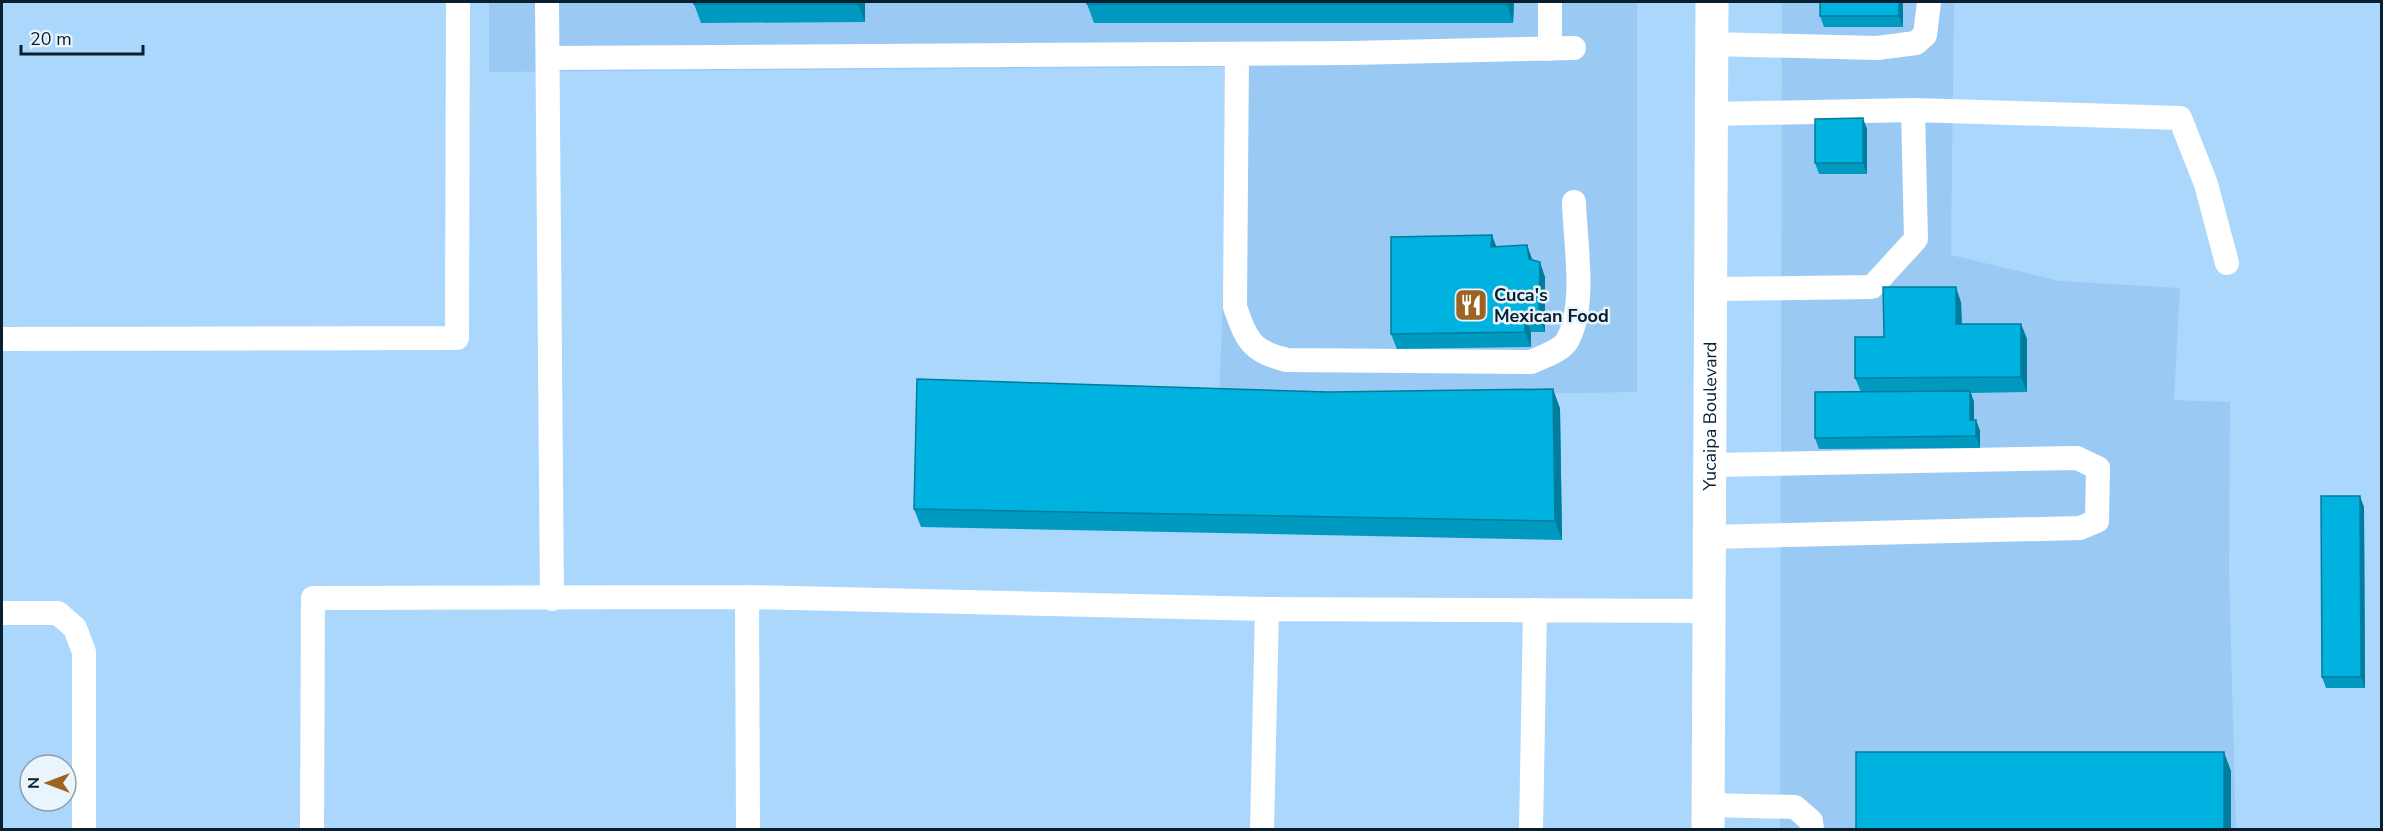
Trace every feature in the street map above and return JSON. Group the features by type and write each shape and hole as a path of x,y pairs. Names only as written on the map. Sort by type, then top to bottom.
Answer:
{"main road":[{"name":"Yucaipa Boulevard","path":"1708,817 1712,2"}],"lane":[{"path":"2,339 457,338 458,2"},
{"path":"547,2 552,599"},
{"path":"1550,2 1550,50"},
{"path":"1712,44 1877,48 1916,43 1924,35 1929,2"},
{"path":"548,58 1237,54 1574,48"},
{"path":"1237,54 1235,307 1245,335 1264,354 1287,360 1520,362 1531,362 1545,356 1566,343 1578,312 1574,202"},
{"path":"1710,114 1913,110 2180,118 2206,184 2227,263"},
{"path":"1711,289 1872,287 1916,239 1913,110"},
{"path":"1710,465 2077,458 2098,468 2097,521 2080,528 1843,536 1710,537"},
{"path":"312,830 313,597 552,599 747,597 1267,609 1710,611"},
{"path":"747,597 748,830"},
{"path":"1262,830 1267,609"},
{"path":"1532,830 1535,610"},
{"path":"2,613 58,613 75,628 84,652 84,830"},
{"path":"1708,817 1795,807 1811,820 1812,830"}],"shaded area":[{"path":"489,2 1637,2 1637,392 1219,399 1232,67 489,72"},
{"path":"1782,2 1954,2 1951,255 2060,281 2180,288 2174,400 2230,402 2229,574 2236,829 1780,830"}],"building":[{"path":"694,2 858,2 858,4 694,4"},
{"path":"1087,2 1507,2 1507,4 1087,4"},
{"path":"1820,2 1899,2 1899,16 1820,16"},
{"path":"1863,118 1863,163 1815,163 1815,119"},
{"name":"Cuca's Mexican Food","path":"1492,235 1491,247 1527,245 1529,259 1540,262 1539,316 1525,317 1525,332 1391,334 1391,237"},
{"path":"1883,287 1956,287 1956,324 2021,324 2021,377 1855,378 1855,337 1884,337"},
{"path":"917,379 1328,392 1553,389 1555,521 914,509"},
{"path":"1970,391 1970,420 1976,420 1976,436 1815,438 1815,392"},
{"path":"2321,496 2360,496 2361,677 2322,677"},
{"path":"1856,752 2224,752 2224,830 1856,830"}],"place":[{"name":"Cuca's Mexican Food","path":"1471,305"}]}
